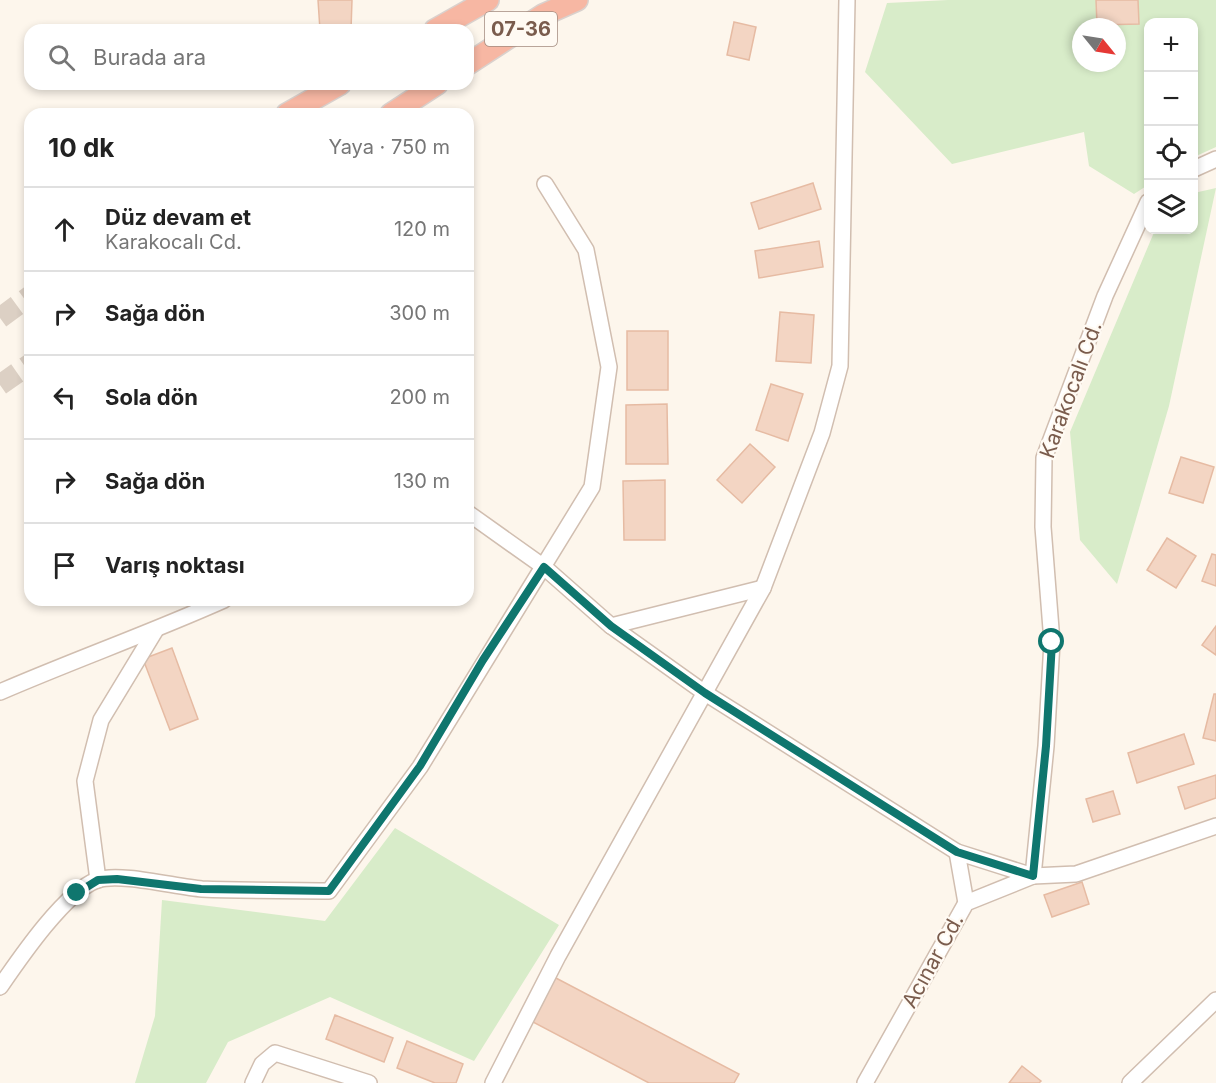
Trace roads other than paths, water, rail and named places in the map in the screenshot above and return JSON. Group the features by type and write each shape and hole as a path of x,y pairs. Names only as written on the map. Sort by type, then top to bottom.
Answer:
{"highway":[{"name":"07-36","path":"446,24 488,0"},
{"name":"07-36","path":"474,60 543,15 577,0"},
{"path":"298,108 329,90"},
{"path":"400,108 428,90"}],"street":[{"path":"493,1083 558,956 763,588 822,433 840,366 848,0"},
{"path":"1198,167 1216,159"},
{"path":"0,987 27,948 69,901 98,880 117,879 201,889 329,891 420,766 483,660 544,567 592,487 609,367 586,250 545,184"},
{"name":"Karakocalı Cd.","path":"1033,876 1046,746 1052,642 1043,527 1044,458 1105,296 1144,213"},
{"path":"474,517 544,567 611,626 705,693 957,852 1033,876 1076,874 1216,826"},
{"path":"611,626 763,588"},
{"path":"0,692 58,666 155,631 211,606"},
{"path":"98,880 85,781 101,720 155,631"},
{"path":"957,852 966,903"},
{"name":"Acınar Cd.","path":"865,1083 966,903 1033,876"},
{"path":"1130,1083 1216,1000"},
{"path":"253,1083 262,1064 275,1053 369,1083"}],"tunnel":[{"path":"0,318 24,300"},
{"path":"0,385 24,368"}]}
